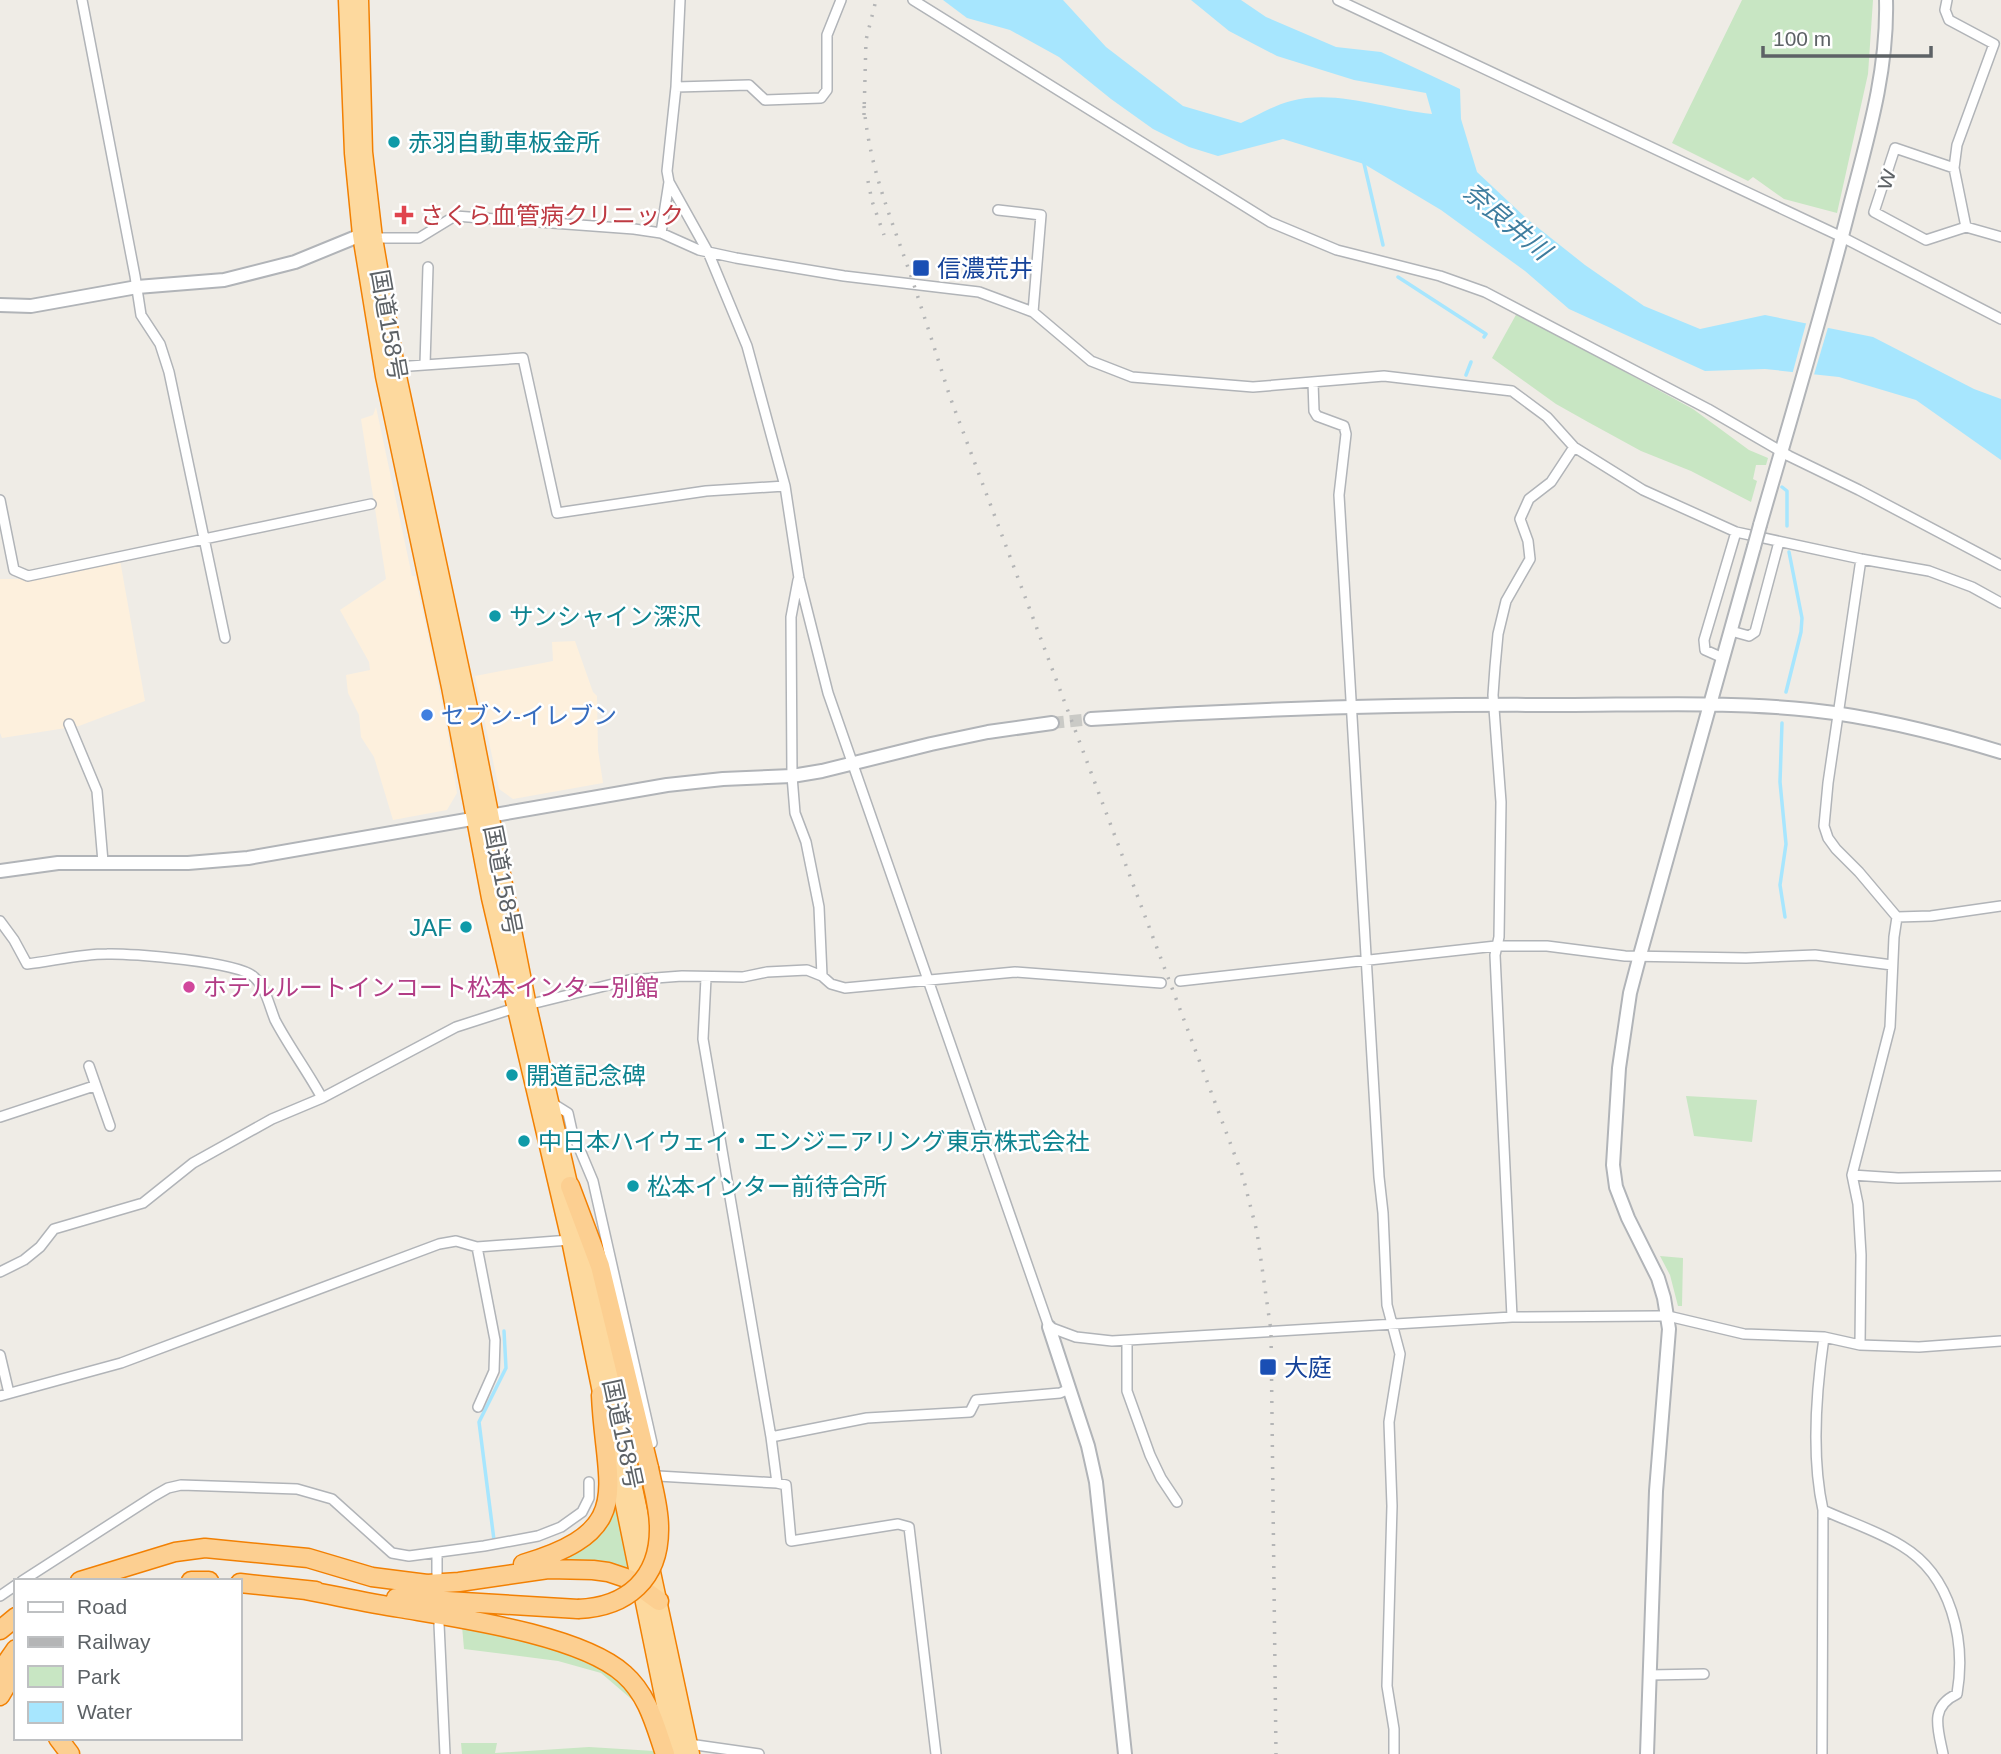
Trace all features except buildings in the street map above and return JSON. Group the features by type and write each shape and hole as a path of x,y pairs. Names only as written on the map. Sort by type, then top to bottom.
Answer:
{"highway":[{"name":"国道158号","path":"347,0 349,91 384,376 450,687 473,819 521,1007 675,1754"},
{"name":"国道158号","path":"360,0 368,236 471,717 521,1007 550,1102 570,1186 690,1749"},
{"path":"242,1583 578,1609 596,1608 623,1599 645,1578 655,1561 659,1527 654,1472 600,1266 570,1186"},
{"path":"459,1583 541,1559 568,1548 597,1524 604,1513 610,1489 601,1395"},
{"path":"87,1579 190,1549 205,1548 308,1558 389,1580 427,1584 459,1583 548,1569 584,1570 620,1575 641,1586 659,1601"},
{"path":"116,1579 160,1557"},
{"path":"305,1590 517,1630 600,1658 615,1666 637,1687 654,1721 665,1754"},
{"path":"0,1630 14,1619"},
{"path":"0,1672 14,1652"},
{"path":"0,1696 14,1672"}],"street":[{"path":"82,0 141,315 160,344 169,372 225,638"},
{"path":"680,0 676,87 667,171 669,182 708,252 747,346 785,486 799,578 828,693 930,981 1087,1446 1096,1482 1125,1754"},
{"path":"676,87 750,85 765,100 821,98 827,90 827,35 841,0"},
{"path":"913,0 1270,222 1337,250 1440,276 1485,292 2001,565"},
{"path":"1338,0 2001,319"},
{"path":"1647,1754 1656,1491 1668,1316 1658,1278 1616,1187 1613,1165 1619,1068 1630,993 1640,955 1879,96 1884,58 1886,0"},
{"path":"1947,0 1945,10 1949,20 1994,44 1957,145 1954,168 1966,227 2001,237"},
{"name":"ｗ","path":"1954,168 1895,148 1874,212 1926,240 1966,227"},
{"path":"661,233 669,182"},
{"path":"998,210 1041,215 1032,312"},
{"path":"0,306 31,306 137,287 224,280 295,262 368,236 419,238 455,216 604,225 661,233 708,252 844,276 979,292 1032,312 1091,361 1132,377 1253,387 1384,376 1511,391 1547,417 1574,447 1643,490 1736,532 1929,571 1972,587 2001,603"},
{"path":"425,364 428,267"},
{"path":"396,367 523,358 557,513 706,491 785,486"},
{"path":"1313,382 1314,411 1317,416 1344,426 1346,434 1339,495 1387,1305 1400,1354 1389,1422 1392,1506 1387,1686 1394,1729 1394,1754"},
{"path":"1513,1317 1496,946 1499,937 1501,802 1495,667 1502,617 1512,589 1530,559 1531,551 1520,519 1529,499 1551,482 1574,447"},
{"path":"0,500 14,570 28,576 370,504"},
{"path":"1723,658 1705,650 1704,640 1736,532"},
{"path":"1731,631 1749,636 1755,632 1779,542"},
{"path":"1860,1345 1861,1255 1858,1204 1852,1175 1890,1027 1897,917 1828,838 1824,826 1861,559"},
{"path":"799,578 795,587 791,617 792,776 795,813 806,842 819,907 821,976"},
{"path":"1091,719 1208,711 1352,707 1773,707 1839,713 1942,735 2001,752"},
{"path":"0,871 33,866 103,862 188,863 248,858 667,785 792,776 988,732 1052,723"},
{"path":"69,724 97,791 103,862"},
{"path":"1897,917 1931,916 2001,906"},
{"path":"0,921 27,964 107,954 210,963 250,973 261,985 276,1022 307,1069 322,1098"},
{"path":"1180,981 1496,946 1547,947 1625,956 1746,958 1815,955 1892,965"},
{"path":"0,1272 24,1260 40,1247 54,1229 143,1203 193,1163 272,1119 322,1098 456,1027 521,1007 629,980 682,976 743,978 767,972 807,970 831,984 845,988 1015,972 1161,983"},
{"path":"706,978 703,1039 777,1483"},
{"path":"89,1066 110,1126"},
{"path":"0,1117 94,1086"},
{"path":"550,1102 568,1113 572,1131 593,1181 658,1484 635,1488"},
{"path":"1852,1175 1898,1178 2001,1176"},
{"path":"0,1355 4,1394 121,1363 439,1244 456,1241 477,1247 570,1240"},
{"path":"477,1247 495,1340 494,1371 478,1407"},
{"path":"1049,1327 1076,1337 1127,1341 1513,1317 1668,1316 1744,1334 1824,1337 1860,1345 1932,1347 2001,1341"},
{"path":"1822,1754 1823,1510 1818,1485 1818,1380 1824,1337"},
{"path":"1127,1341 1127,1391 1160,1478 1177,1502"},
{"path":"771,1437 867,1418 970,1412 976,1400 1069,1389"},
{"path":"654,1472 786,1485 791,1541 898,1524 909,1527 936,1754"},
{"path":"25,1579 161,1492 181,1485 297,1489 315,1493 332,1499 392,1553 409,1556 538,1536 561,1527 582,1512 589,1498 589,1482"},
{"path":"1823,1510 1901,1545 1927,1567 1952,1609 1961,1670 1957,1694 1946,1699 1936,1718 1943,1754"},
{"path":"437,1553 437,1574"},
{"path":"439,1624 445,1754"},
{"path":"1649,1675 1704,1674"},
{"path":"690,1749 759,1754"}],"shaded area":[{"path":"376,407 412,576 415,576 431,649 457,793 447,810 393,820 374,757 361,737 359,715 348,693 346,675 370,670 369,662 340,610 386,579 361,419 373,415"},
{"path":"120,560 145,701 79,726 2,738 0,579 22,579"},
{"path":"575,641 593,692 597,696 598,750 603,783 513,799 499,789 475,676 553,661 552,642"}],"green space":[{"path":"1742,0 1873,0 1868,74 1837,213 1784,199 1753,177 1748,181 1672,143"},
{"path":"1517,313 1693,409 1749,450 1768,458 1766,465 1756,465 1753,479 1757,481 1751,502 1691,471 1641,451 1588,422 1556,404 1492,358"},
{"path":"1686,1096 1757,1100 1752,1142 1694,1136"},
{"path":"1660,1256 1683,1258 1682,1306 1678,1306 1670,1275"},
{"path":"616,1509 632,1574 564,1564 562,1555"},
{"path":"462,1626 548,1645 594,1662 626,1682 645,1715 641,1717 636,1703 601,1673 558,1661 464,1649"},
{"path":"461,1743 497,1743 495,1753 589,1747 654,1751 655,1754 462,1754"}],"water":[{"name":"奈良井川","path":"943,0 1063,0 1106,47 1183,106 1241,123 1291,101 1326,97 1432,114 1426,93 1354,80 1277,56 1229,31 1191,0 1241,0 1266,17 1336,47 1381,52 1460,89 1461,119 1477,172 1527,219 1585,265 1644,306 1700,329 1765,315 1873,337 1974,389 2001,399 2001,460 1916,400 1839,377 1765,369 1705,371 1569,309 1525,271 1441,210 1364,164 1283,139 1218,156 1189,147 1153,129 1059,57 1010,30 967,18"}],"pier":[{"path":"1807,320 1829,324 1813,378 1792,375"}],"waterway":[{"path":"1363,159 1383,245"},
{"path":"1398,277 1486,334 1484,337"},
{"path":"1466,375 1471,362"},
{"path":"1782,487 1787,491 1787,526"},
{"path":"1786,692 1802,618 1789,552"},
{"path":"1782,723 1780,782 1786,844 1780,885 1785,917"},
{"path":"494,1540 479,1422 506,1368 504,1331"}],"tunnel":[{"path":"1052,723 1091,719"}],"railway":[{"path":"864,115 866,40 876,0"},
{"path":"864,106 877,175 950,397 1243,1177 1257,1232 1271,1331 1276,1754"},
{"path":"868,181 884,235"}],"place":[{"name":"赤羽自動車板金所","path":"394,142"},
{"name":"さくら血管病クリニック","path":"404,215"},
{"name":"信濃荒井","path":"921,268"},
{"name":"サンシャイン深沢","path":"495,616"},
{"name":"セブン-イレブン","path":"427,715"},
{"name":"JAF","path":"466,927"},
{"name":"ホテルルートインコート松本インター別館","path":"189,987"},
{"name":"開道記念碑","path":"512,1075"},
{"name":"中日本ハイウェイ・エンジニアリング東京株式会社","path":"524,1141"},
{"name":"松本インター前待合所","path":"633,1186"},
{"name":"大庭","path":"1268,1367"}]}
